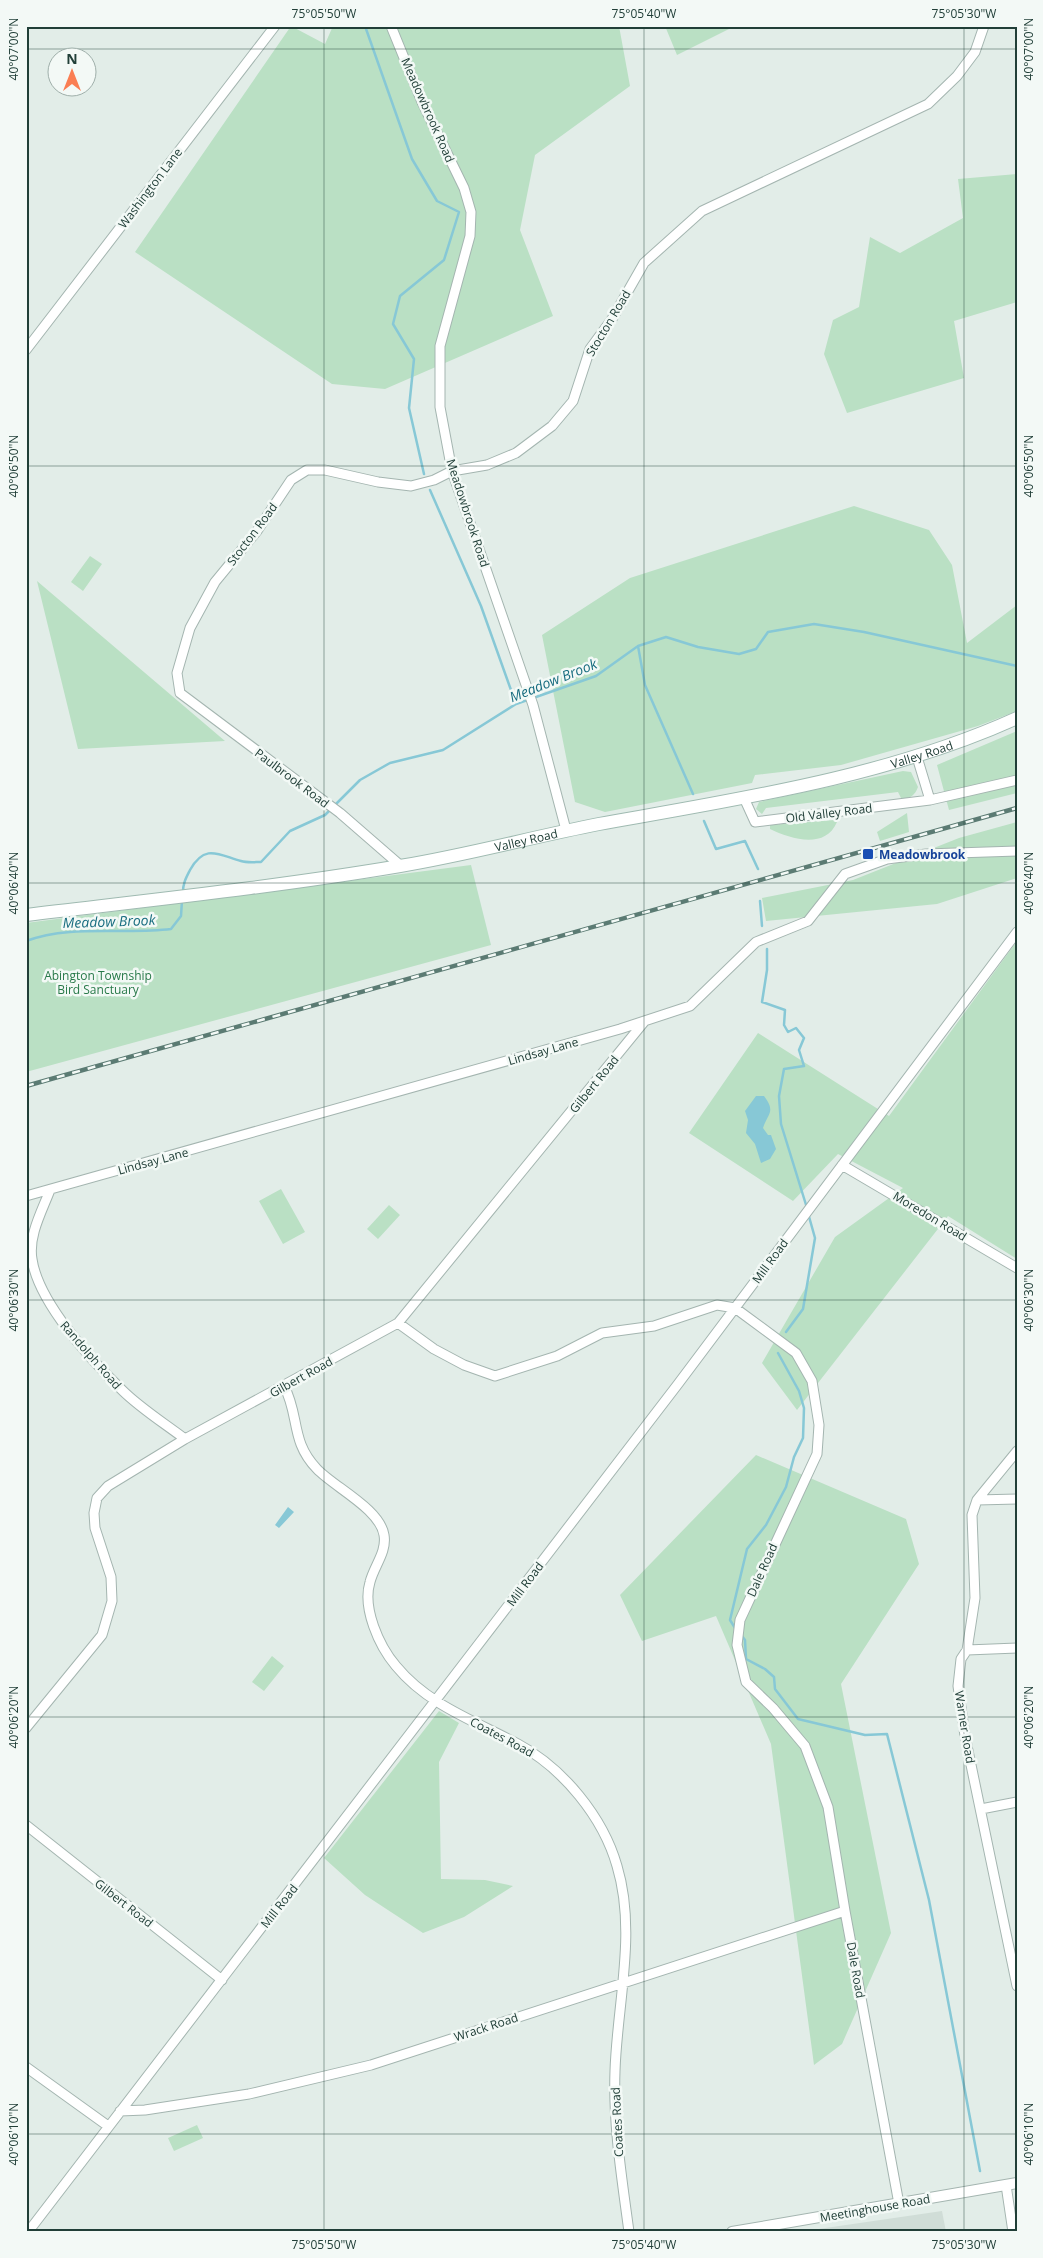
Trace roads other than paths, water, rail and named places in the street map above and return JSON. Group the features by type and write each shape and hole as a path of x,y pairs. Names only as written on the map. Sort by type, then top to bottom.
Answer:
{"main road":[{"name":"Valley Road","path":"26,915 194,896 402,866 566,830 744,798 917,757 1017,718"}],"street":[{"name":"Washington Lane","path":"26,350 274,26"},
{"name":"Meadowbrook Road","path":"391,26 422,102 464,188 471,212 470,236 440,346 440,407 452,471 527,686 566,830"},
{"name":"Stocton Road","path":"180,693 177,673 190,628 215,582 256,531 291,480 307,470 325,470 378,482 411,486 434,480 452,471 487,465 516,453 552,426 573,401 590,349 612,319 644,263 702,211 928,104 957,76 975,52 984,26"},
{"name":"Paulbrook Road","path":"180,693 340,813 402,866"},
{"path":"917,757 930,800"},
{"name":"Old Valley Road","path":"744,798 755,822 930,800 1017,780"},
{"name":"Lindsay Lane","path":"26,1196 644,1022 690,1006 756,942 808,921 845,874 887,860 926,854 1017,851"},
{"name":"Mill Road","path":"28,2232 436,1702 736,1308 792,1230 826,1188 842,1164 1017,932"},
{"name":"Gilbert Road","path":"26,1728 102,1635 112,1601 111,1577 95,1528 97,1498 108,1486 185,1439 398,1323 644,1022"},
{"name":"Moredon Road","path":"842,1164 1017,1268"},
{"name":"Randolph Road","path":"50,1190 33,1234 32,1258 40,1284 74,1338 122,1391 185,1439"},
{"path":"398,1323 434,1349 464,1365 495,1376 557,1356 602,1333 654,1326 718,1305 736,1308"},
{"name":"Dale Road","path":"736,1308 796,1353 812,1381 819,1425 817,1454 740,1620 737,1645 746,1682 773,1708 805,1746 828,1807 845,1911 899,2204"},
{"name":"Coates Road","path":"284,1386 292,1404 296,1435 306,1456 326,1477 371,1513 382,1528 384,1546 368,1589 368,1602 373,1620 388,1654 396,1666 436,1702 519,1744 543,1760 578,1796 592,1815 614,1857 621,1882 625,1929 615,2069 615,2108 629,2232"},
{"name":"Warner Road","path":"1017,1451 977,1500 972,1514 975,1598 967,1650 961,1659 958,1686 966,1736 1017,1986"},
{"path":"977,1500 1017,1500"},
{"path":"967,1650 1017,1648"},
{"path":"981,1810 1017,1802"},
{"name":"Gilbert Road","path":"26,1825 222,1980"},
{"name":"Wrack Road","path":"120,2111 145,2110 250,2094 371,2065 845,1911"},
{"path":"26,2067 108,2126"},
{"name":"Meetinghouse Road","path":"732,2232 1017,2183"},
{"path":"1006,2185 1013,2232"}],"water":[{"path":"756,1096 764,1096 770,1106 770,1112 763,1128 768,1135 771,1135 776,1149 770,1159 761,1163 755,1144 746,1133 748,1120 745,1111"},
{"path":"288,1507 294,1512 279,1528 275,1525"}],"waterway":[{"path":"365,26 412,159 437,201 459,212 444,260 400,296 393,324 414,359 409,408 424,474"},
{"path":"430,490 481,606 516,704"},
{"name":"Meadow Brook","path":"183,892 184,883 190,870 201,856 213,853 243,862 261,862 290,831 325,815 360,780 390,763 443,750 516,704 596,676 638,646 666,637 698,647 739,654 756,649 768,632 814,624 864,632 1017,666"},
{"path":"638,646 645,685 693,794"},
{"path":"704,821 716,849 745,841 758,869"},
{"name":"Meadow Brook","path":"26,941 43,936 79,931 153,931 171,929 181,916 182,900"},
{"path":"760,901 762,926"},
{"path":"767,949 767,970 762,1002 785,1010 784,1025 788,1032 796,1028 804,1038 799,1050 804,1066 784,1069 779,1096 781,1124 807,1208"},
{"path":"786,1332 803,1309 815,1238 808,1213"},
{"path":"735,1628 730,1620 747,1549 766,1525 786,1487 794,1457 803,1438 804,1408 799,1391 778,1353"},
{"path":"742,1636 745,1640 746,1659 765,1669 774,1677 775,1689 798,1719 865,1735 887,1734 929,1900 980,2171"}],"railway":[{"path":"26,1086 1017,808"}],"place":[{"name":"Meadowbrook","path":"868,854"}],"park label":[{"name":"Abington Township Bird Sanctuary","path":"98,982"}]}
